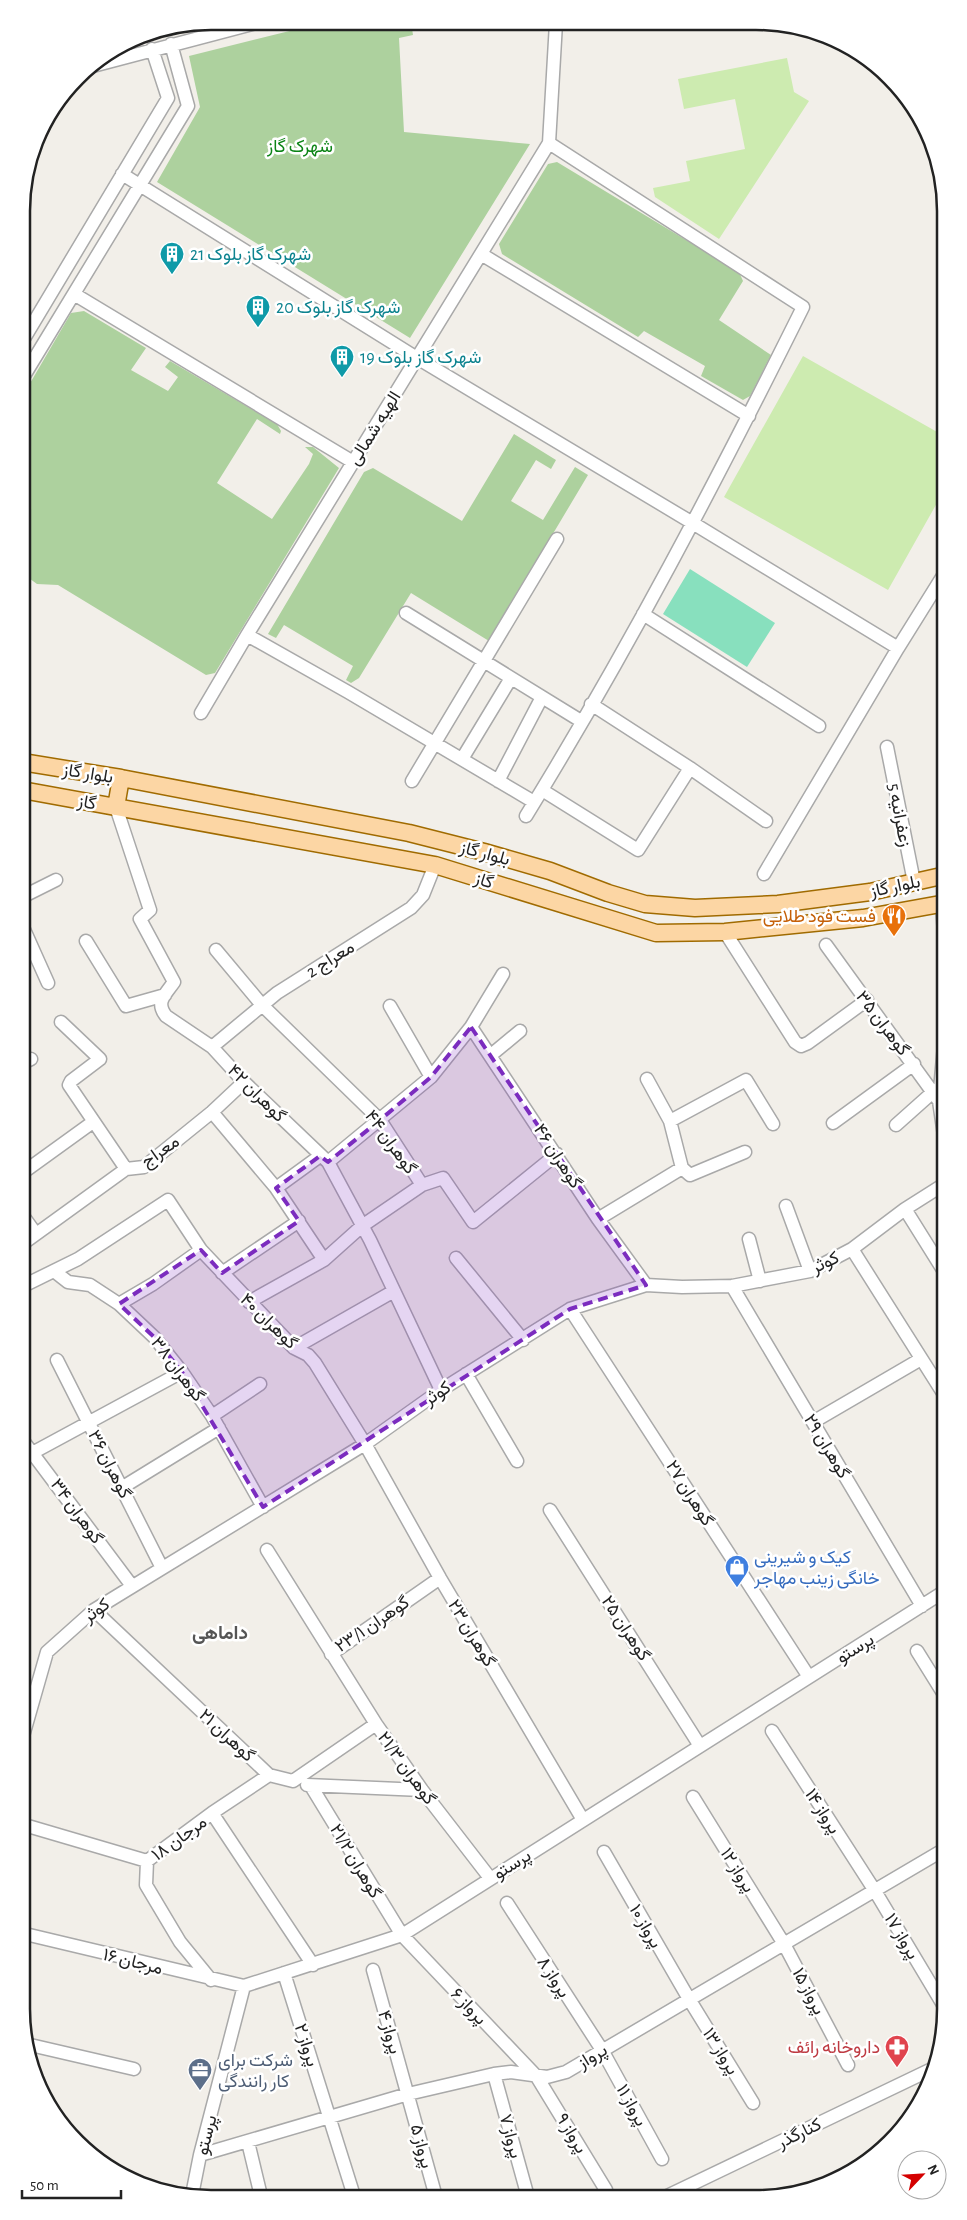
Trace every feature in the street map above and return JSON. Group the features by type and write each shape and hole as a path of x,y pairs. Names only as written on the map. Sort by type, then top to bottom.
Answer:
{"main road":[{"name":"بلوار گاز","path":"30,763 121,778 409,833 550,871 608,893 645,904 695,908 778,904 870,892 937,877"},
{"path":"116,807 121,778"},
{"name":"گاز","path":"30,791 436,865 656,932 725,932 862,918 937,904"}],"street":[{"path":"112,61 228,30"},
{"name":"الهیه شمالی","path":"201,713 549,143 556,30"},
{"path":"30,366 188,106 171,44"},
{"path":"30,329 168,98 152,49"},
{"path":"526,816 642,614 749,416 803,307 549,143"},
{"path":"122,174 417,358 692,522 898,648"},
{"path":"481,254 749,416"},
{"path":"74,294 353,462"},
{"path":"412,781 557,539"},
{"path":"764,874 937,585"},
{"path":"406,613 581,721"},
{"path":"642,614 819,726"},
{"path":"247,636 534,802"},
{"path":"462,759 511,678"},
{"path":"498,781 542,697"},
{"path":"591,704 690,768 766,821"},
{"name":"5 زعفرانیه","path":"887,747 914,882"},
{"path":"542,790 638,850 690,768"},
{"name":"گوهران ۴۲","path":"116,807 150,910 140,919 174,982 160,1005 166,1016 212,1047 244,1082 324,1159 362,1226 441,1390"},
{"name":"معراج 2","path":"212,1047 276,993 411,908 423,895 436,865"},
{"path":"30,893 56,880"},
{"path":"725,932 795,1042 801,1046 808,1044 866,1000"},
{"path":"86,941 126,1006 165,995"},
{"path":"30,943 48,982"},
{"name":"گوهران ۳۵","path":"826,945 936,1096"},
{"name":"گوهران ۴۴","path":"216,950 262,1005 380,1120 422,1185 443,1178 473,1222 557,1154"},
{"path":"276,1188 324,1159 380,1120 431,1077 471,1027 503,974"},
{"path":"390,1006 431,1077"},
{"path":"61,1022 100,1058 71,1081 70,1085 92,1122 126,1169"},
{"name":"گوهران ۴۶","path":"471,1027 557,1154 598,1219 646,1285"},
{"path":"491,1055 520,1031"},
{"path":"833,1123 914,1064"},
{"path":"647,1079 670,1121 682,1168 690,1175 746,1152"},
{"path":"670,1121 746,1080 774,1124"},
{"name":"معراج","path":"30,1238 126,1169 144,1167 212,1112 244,1082"},
{"path":"937,1089 937,1101"},
{"path":"896,1125 936,1096"},
{"path":"212,1112 276,1188 324,1260"},
{"path":"30,1168 92,1122"},
{"path":"598,1219 682,1168"},
{"path":"249,1302 324,1260 362,1226 422,1185"},
{"name":"کوثر","path":"30,1694 47,1652 94,1610 365,1444 441,1390 570,1309 646,1285 682,1287 732,1286 810,1271 852,1249 905,1209 937,1189"},
{"name":"گوهران ۴۰","path":"54,1271 93,1250 168,1200 201,1250 294,1348 308,1355 315,1363 365,1444"},
{"path":"786,1206 810,1271"},
{"path":"905,1209 937,1260"},
{"path":"222,1273 299,1221"},
{"path":"30,1225 36,1234"},
{"path":"749,1239 760,1281"},
{"path":"852,1249 937,1383"},
{"path":"119,1304 153,1284 201,1250"},
{"path":"456,1258 523,1340"},
{"path":"30,1283 54,1271"},
{"name":"گوهران ۳۸","path":"54,1271 68,1282 90,1285 119,1304 154,1336 182,1372 212,1416 263,1507"},
{"name":"گوهران ۲۹","path":"732,1286 922,1606"},
{"path":"294,1348 394,1291"},
{"name":"گوهران ۲۷","path":"570,1309 809,1677"},
{"path":"813,1422 921,1359"},
{"name":"گوهران ۳۶","path":"57,1360 123,1487 162,1568"},
{"path":"34,1452 182,1372"},
{"path":"466,1374 517,1461"},
{"path":"212,1416 260,1384"},
{"path":"123,1487 219,1428"},
{"name":"گوهران ۲۳","path":"365,1444 440,1578 583,1820"},
{"name":"گوهران ۳۴","path":"30,1448 132,1586"},
{"name":"گوهران ۲۵","path":"550,1510 700,1746"},
{"name":"گوهران ۲۳/۱","path":"267,1550 331,1654 440,1578"},
{"name":"پرستو","path":"193,2189 200,2155 244,1986 402,1935 937,1596"},
{"name":"گوهران ۲۱","path":"94,1610 269,1775 312,1786 422,1790"},
{"path":"917,1651 937,1683"},
{"name":"گوهران ۲۱/۳","path":"331,1654 376,1724 422,1790 490,1878"},
{"path":"293,1781 376,1724"},
{"name":"پرواز ۱۴","path":"772,1730 875,1891"},
{"name":"مرجان ۱۸","path":"30,1827 146,1862 269,1775"},
{"name":"گوهران ۲۱/۲","path":"312,1786 402,1935"},
{"name":"پرواز ۱۲","path":"693,1797 784,1944"},
{"path":"212,1814 313,1965"},
{"name":"پرواز ۱۰","path":"604,1852 689,1999"},
{"name":"پرواز","path":"200,2155 408,2094 494,2074 511,2072 547,2077 566,2072 937,1854"},
{"path":"146,1862 146,1884 180,1942 211,1980"},
{"name":"پرواز ۱۷","path":"875,1891 937,1995"},
{"name":"پرواز ۸","path":"507,1903 602,2050"},
{"name":"پرواز ۶","path":"402,1935 537,2076"},
{"name":"مرجان ۱۶","path":"30,1936 211,1980 244,1986"},
{"name":"پرواز ۱۵","path":"784,1944 848,2065"},
{"name":"پرواز ۴","path":"373,1970 408,2094"},
{"name":"پرواز ۲","path":"284,1973 352,2190"},
{"name":"پرواز ۱۳","path":"689,1999 753,2103"},
{"path":"33,2046 134,2069"},
{"name":"پرواز ۱۱","path":"602,2050 662,2159"},
{"name":"کنارگذر","path":"680,2190 925,2072"},
{"name":"پرواز ۷","path":"494,2074 526,2190"},
{"name":"پرواز ۹","path":"537,2076 606,2190"},
{"name":"پرواز ۵","path":"408,2094 434,2190"},
{"path":"248,2142 260,2190"}],"highlighted area":[{"path":"471,1027 646,1285 570,1309 263,1507 182,1372 154,1337 119,1304 201,1250 222,1273 299,1221 276,1188 320,1156 328,1162 380,1120 431,1077"}],"green space":[{"name":"شهرک گاز","path":"294,30 412,30 413,35 399,38 404,132 530,144 410,338 157,182 200,107 189,56"},
{"path":"787,58 794,92 809,101 719,239 655,197 653,188 690,181 686,161 745,149 735,99 684,109 678,79"},
{"path":"557,162 739,272 743,281 719,320 771,355 750,396 743,400 701,376 705,366 644,331 638,337 502,254 499,244 548,164"},
{"path":"84,311 146,348 131,370 168,391 178,377 165,367 170,361 277,424 281,431 280,434 257,419 217,483 272,519 309,464 313,454 305,447 313,447 339,468 215,673 206,675 58,585 37,584 30,579 30,383 71,313"},
{"path":"803,356 937,432 937,503 888,590 724,497"},
{"path":"514,434 556,460 551,469 536,460 511,501 543,520 575,467 588,475 489,641 411,593 359,678 351,683 346,680 353,666 284,625 276,638 268,634 364,472 373,468 462,521"},
{"path":"690,569 775,623 747,667 663,614"}],"place":[{"name":"شهرک گاز بلوک 21","path":"172,275"},
{"name":"شهرک گاز بلوک 20","path":"258,328"},
{"name":"شهرک گاز بلوک 19","path":"342,378"},
{"name":"فست فود طلایی","path":"894,937"},
{"name":"کیک و شیرینی خانگی زینب مهاجر","path":"737,1588"},
{"name":"داروخانه رائف","path":"897,2068"},
{"name":"شركت براى كار رانندگى","path":"200,2091"}],"district":[{"name":"داماهی","path":"220,1632"}]}
